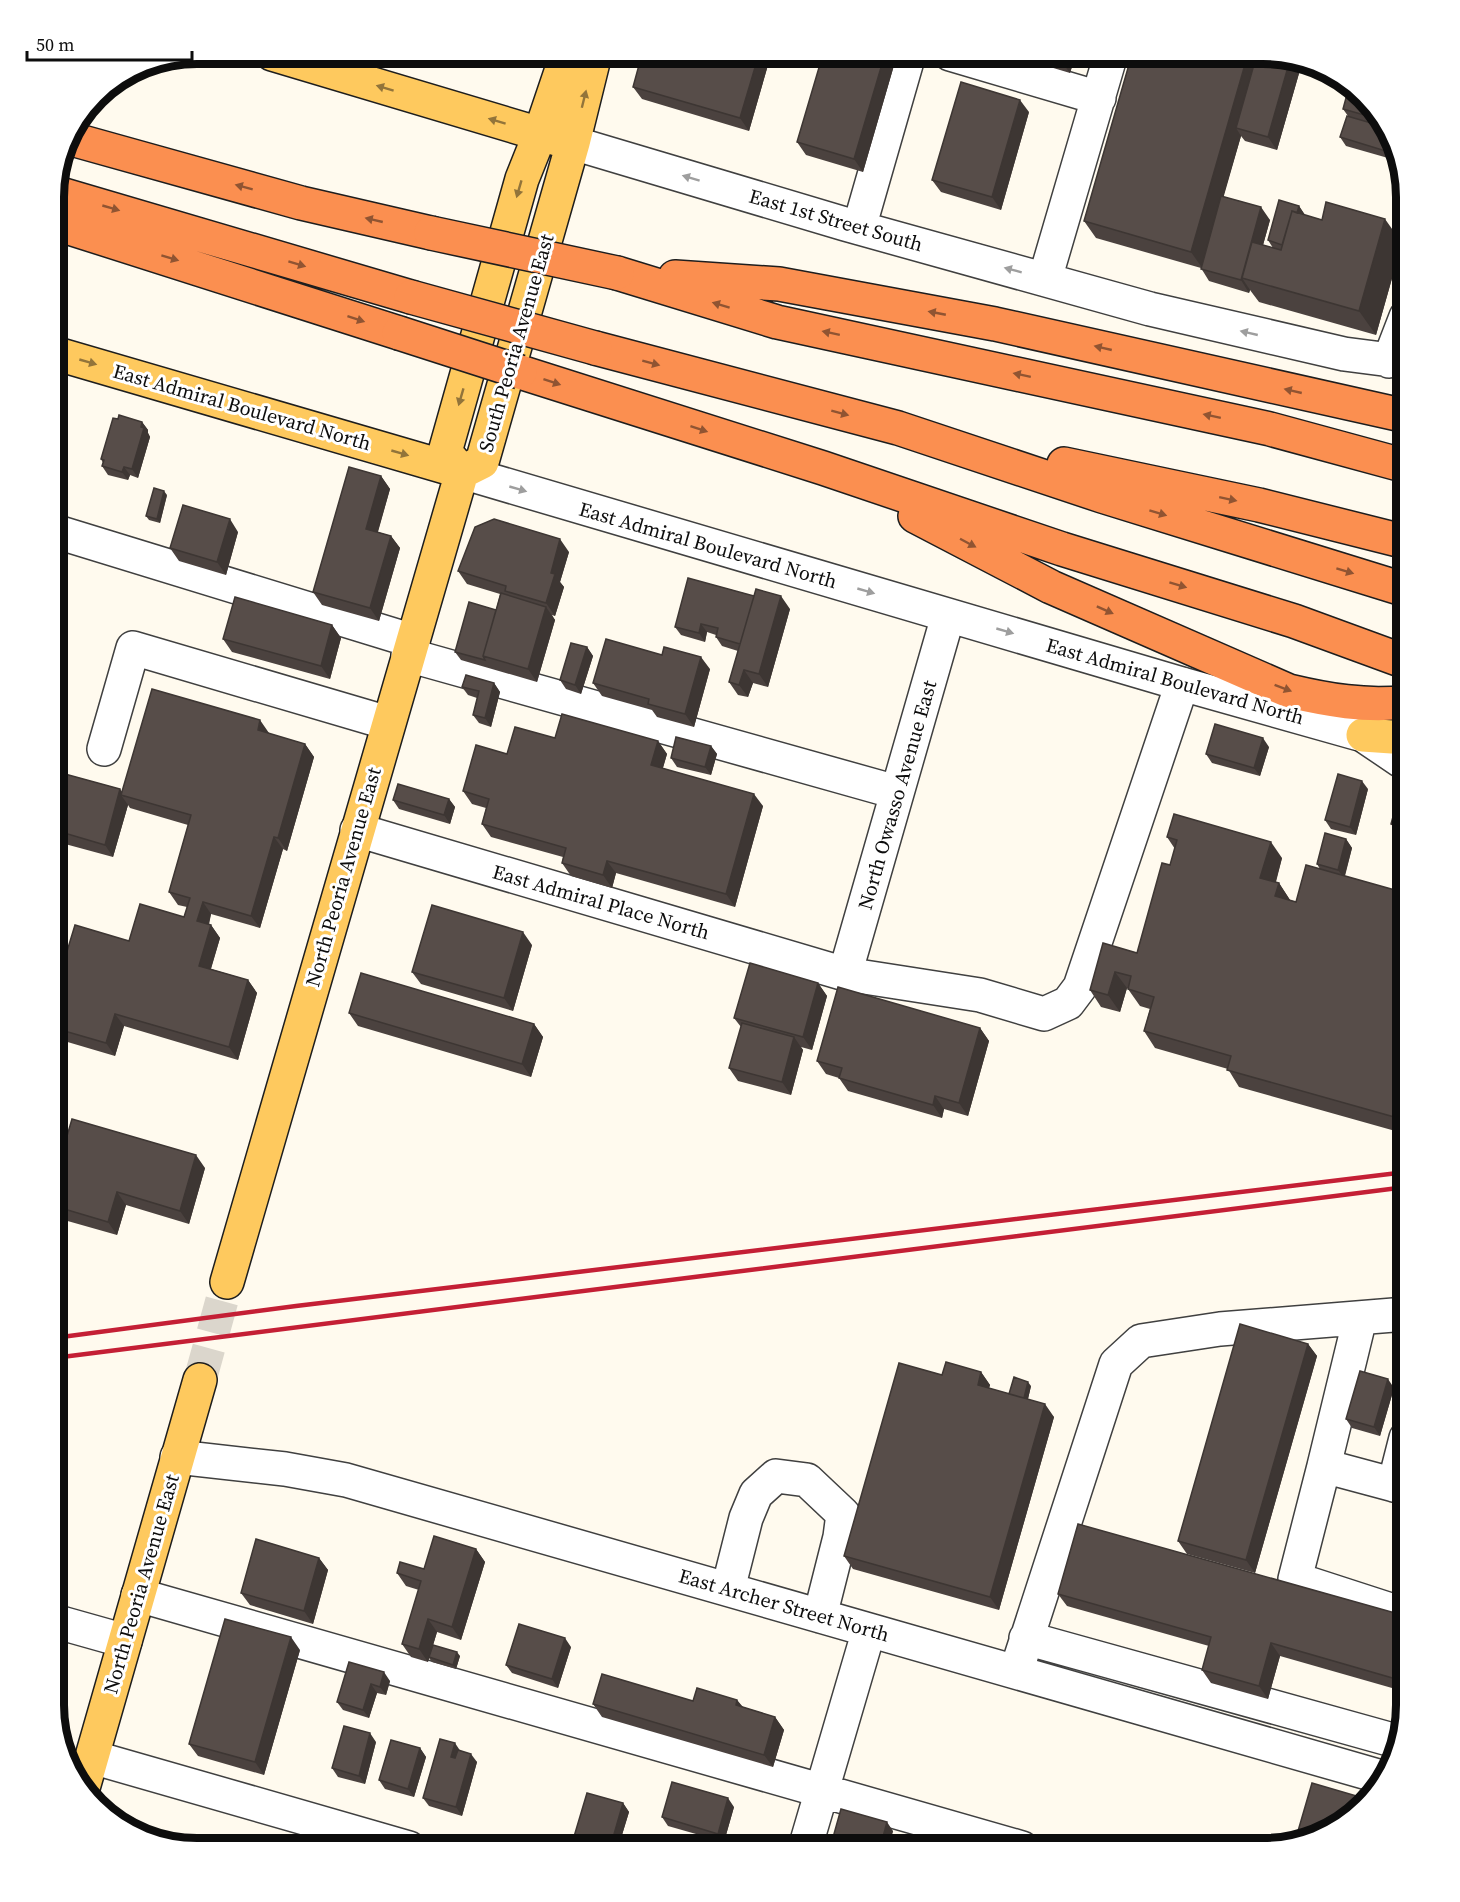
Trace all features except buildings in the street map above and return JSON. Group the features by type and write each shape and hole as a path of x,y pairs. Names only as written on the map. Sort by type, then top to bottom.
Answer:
{"highway":[{"path":"77,141 301,203 617,273 777,322 1270,429 1396,478"},
{"path":"65,195 411,297 898,428 1259,505 1396,539"},
{"path":"65,226 823,468 1062,549 1294,621 1396,658"},
{"path":"617,273 779,284 995,324 1396,414"},
{"path":"1350,404 1396,402"},
{"path":"898,428 1102,496 1396,587"},
{"path":"823,468 1051,587 1289,691 1321,699 1357,703 1396,702"}],"main road":[{"name":"East 1st Street South","path":"309,65 573,143"},
{"name":"South Peoria Avenue East","path":"563,65 522,179 446,452 462,472 482,462 593,65"},
{"name":"East Admiral Boulevard North","path":"65,356 462,472"},
{"name":"North Peoria Avenue East","path":"227,1282 462,472"},
{"path":"1363,735 1396,736"},
{"name":"North Peoria Avenue East","path":"86,1777 200,1380"}],"street":[{"path":"859,228 906,65"},
{"path":"987,65 1099,98"},
{"path":"1045,279 1108,65"},
{"name":"East 1st Street South","path":"573,143 859,228 1162,312 1344,354 1396,362"},
{"name":"East Admiral Boulevard North","path":"462,472 948,616 1363,735 1396,757"},
{"path":"65,535 410,648 896,792"},
{"name":"North Owasso Avenue East","path":"845,974 948,616"},
{"path":"104,749 133,648 388,723"},
{"name":"East Admiral Place North","path":"357,830 845,974 980,995 1044,1014 1068,1004 1080,987 1182,684"},
{"path":"1016,1672 1116,1364 1141,1341 1220,1329 1396,1315"},
{"path":"1360,1318 1295,1579 1396,1612"},
{"name":"East Archer Street North","path":"177,1456 285,1469 346,1480 1375,1775"},
{"path":"1324,1466 1396,1485"},
{"path":"728,1589 746,1518 756,1494 776,1476 807,1480 843,1514 840,1537 820,1616"},
{"path":"138,1595 988,1838"},
{"path":"64,1624 125,1641"},
{"path":"808,1838 869,1630"},
{"path":"1026,1638 1391,1740"},
{"path":"92,1757 374,1838"}],"tunnel":[{"path":"200,1380 227,1282"}],"railway":[{"path":"64,1337 296,1306 1396,1173"},
{"path":"64,1357 1396,1188"}]}
